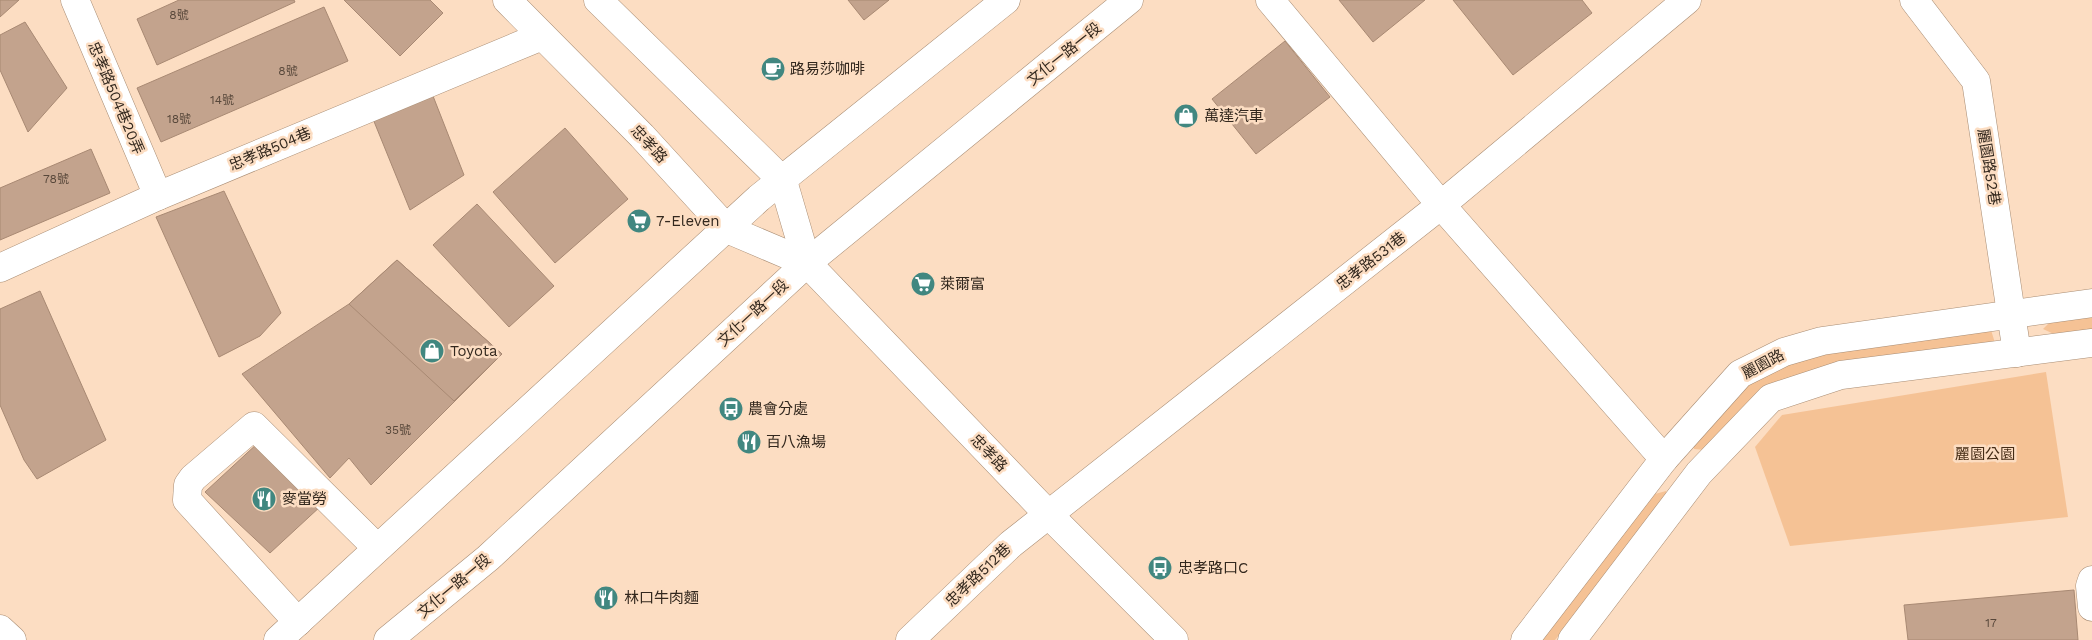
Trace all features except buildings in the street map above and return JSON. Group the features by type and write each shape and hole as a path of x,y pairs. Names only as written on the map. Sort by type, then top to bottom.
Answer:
{"street":[{"name":"忠孝路504巷20弄","path":"75,0 158,196"},
{"name":"忠孝路","path":"506,0 642,136 727,228 807,263 1049,515 1174,640"},
{"name":"忠孝路","path":"598,0 783,181 807,263"},
{"path":"278,640 759,198 783,181 1006,0"},
{"name":"文化一路一段","path":"388,640 488,558 807,263 1130,0"},
{"path":"1270,0 1441,206 1664,459"},
{"name":"忠孝路531巷","path":"1049,515 1441,206 1687,0"},
{"name":"麗園路52巷","path":"1914,0 1976,81 2017,353"},
{"name":"忠孝路504巷","path":"0,268 158,196 542,36"},
{"name":"麗園路","path":"1525,640 1664,459 1740,374 1784,352 1822,341 2092,303"},
{"path":"1572,640 1698,473 1771,398 1841,375 2092,343"},
{"path":"298,622 188,500 188,485 193,478 254,426 377,548"},
{"name":"忠孝路512巷","path":"910,640 1011,544 1049,515"},
{"path":"2092,580 2090,586 2092,608"},
{"path":"0,628 12,640"}],"green space":[{"path":"2092,315 2092,330 2056,335 2043,329 2052,320"},
{"path":"1991,330 1995,343 1807,375 1705,450 1694,449 1694,439 1753,381 1790,359"},
{"name":"麗園公園","path":"2046,372 2068,517 1790,546 1755,447 1782,415"},
{"path":"1666,491 1667,503 1555,640 1540,640 1655,494"}],"place":[{"name":"路易莎咖啡","path":"773,69"},
{"name":"萬達汽車","path":"1186,116"},
{"name":"7-Eleven","path":"639,221"},
{"name":"萊爾富","path":"923,284"},
{"name":"Toyota","path":"432,351"},
{"name":"農會分處","path":"731,409"},
{"name":"百八漁場","path":"749,442"},
{"name":"麥當勞","path":"264,499"},
{"name":"忠孝路口C","path":"1160,568"},
{"name":"林口牛肉麵","path":"606,598"}]}
